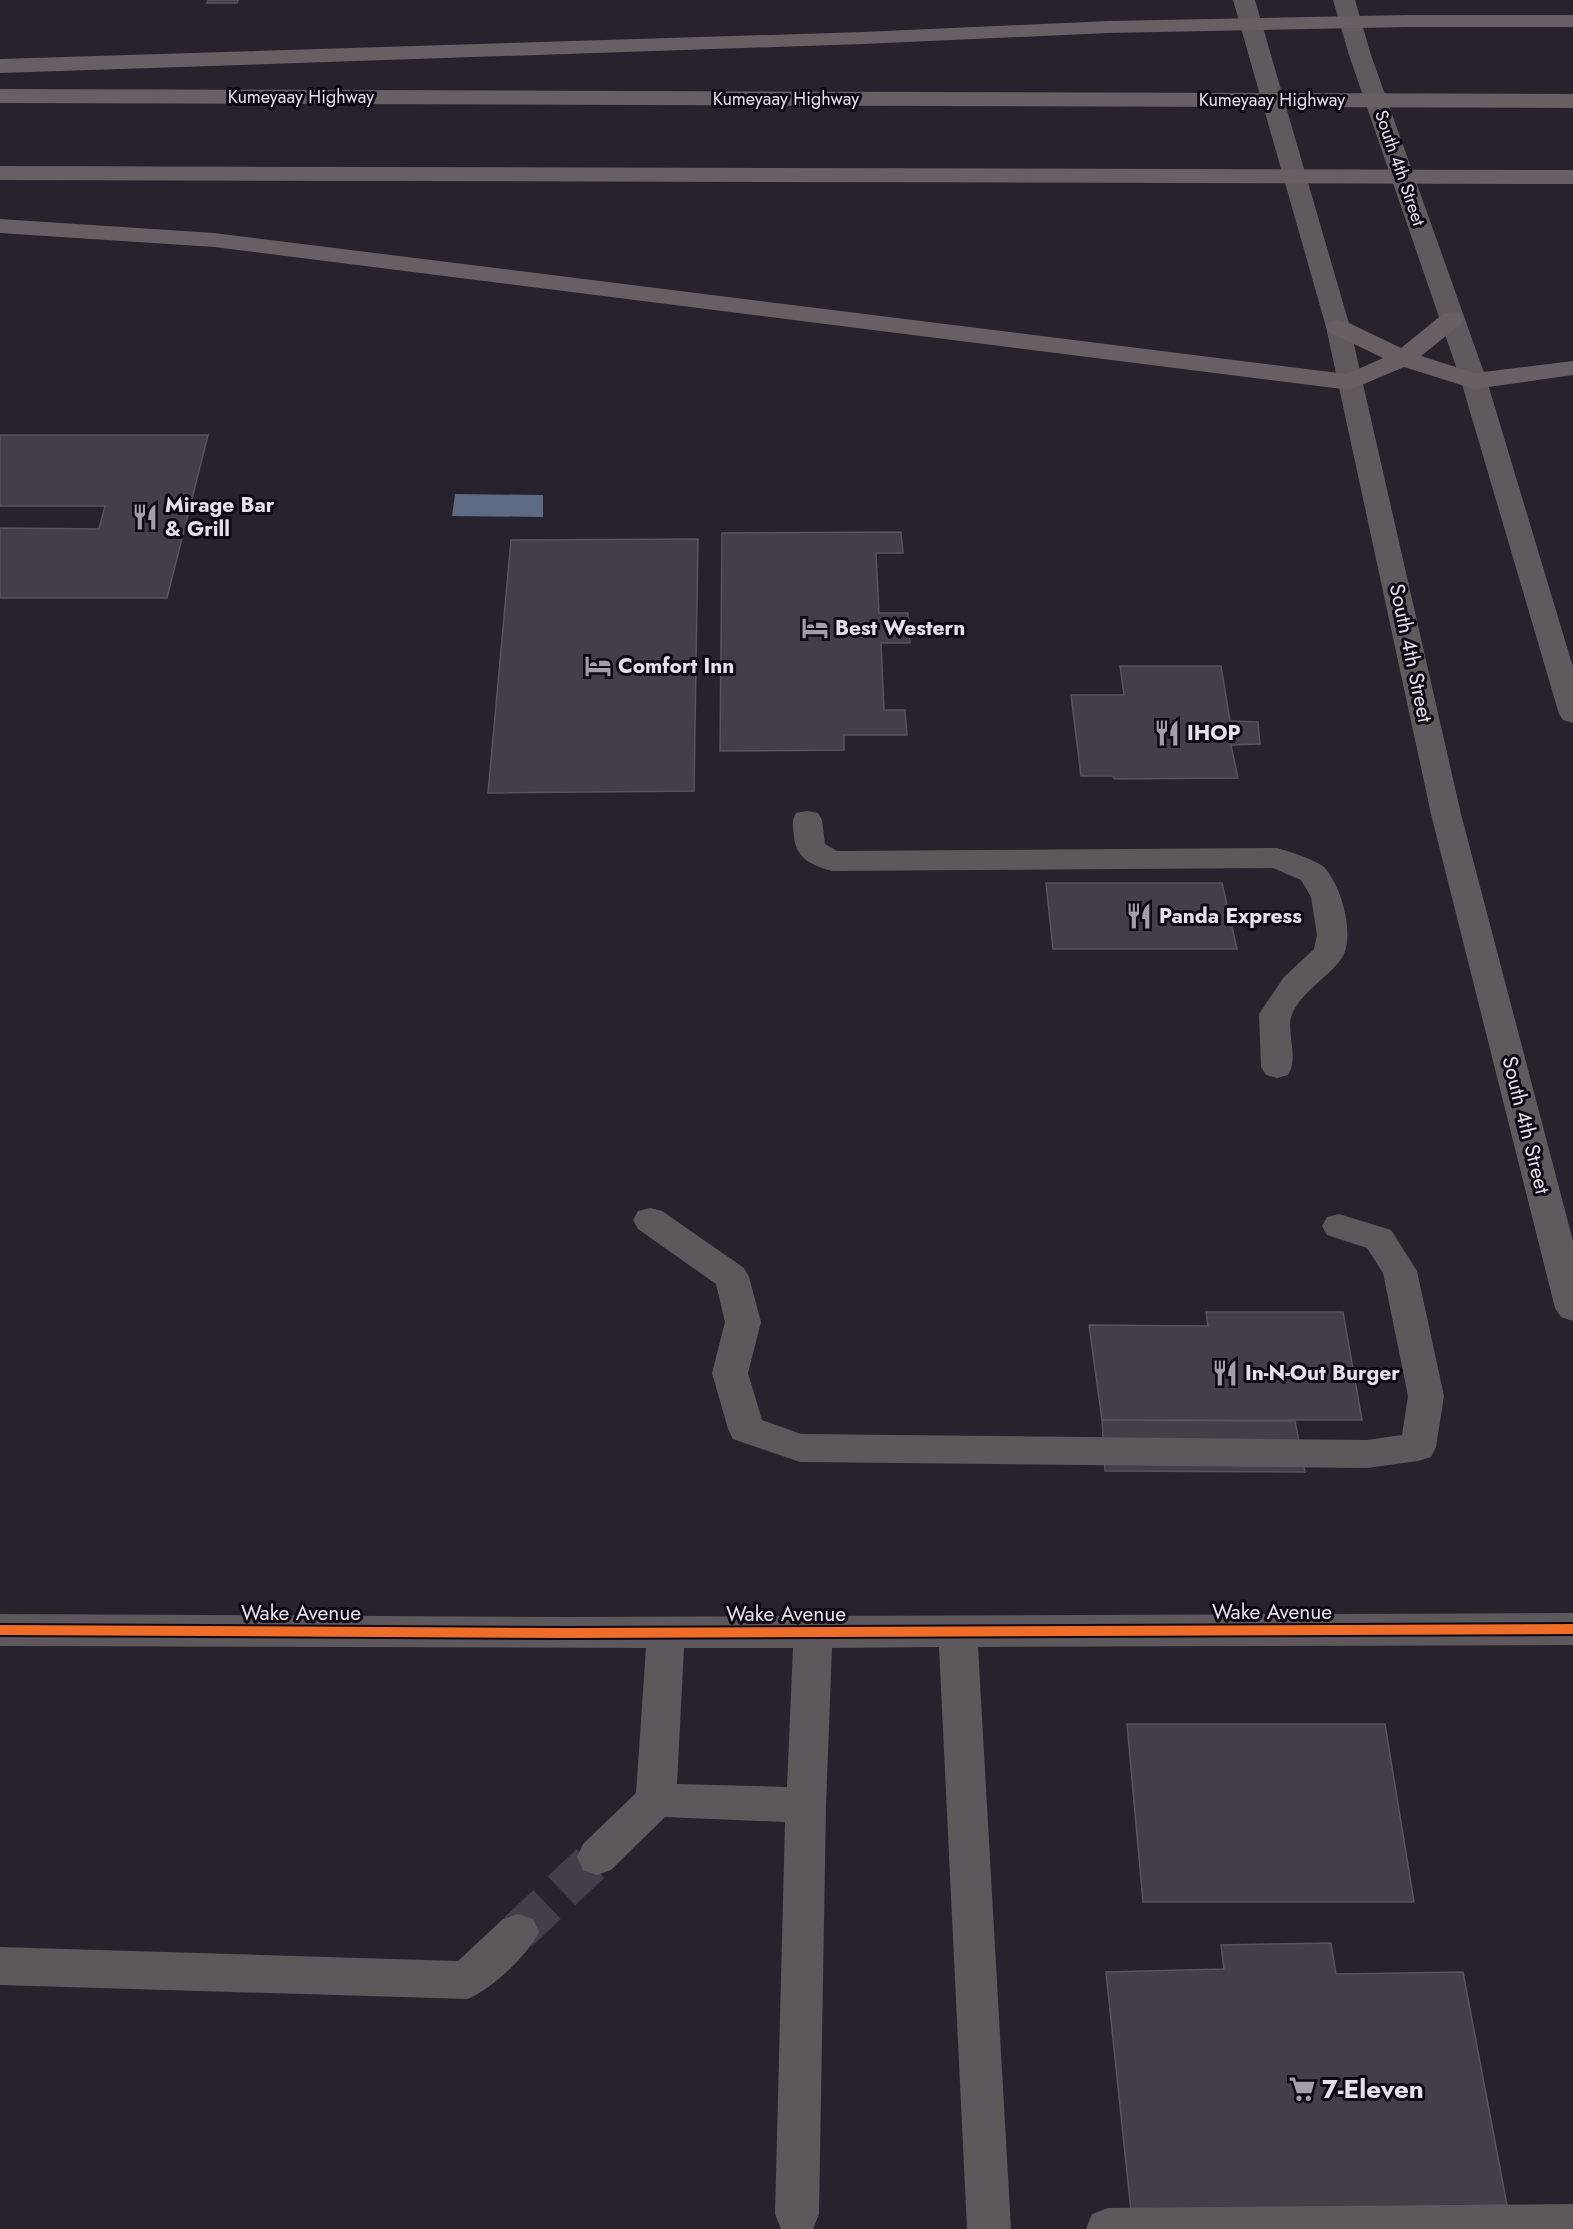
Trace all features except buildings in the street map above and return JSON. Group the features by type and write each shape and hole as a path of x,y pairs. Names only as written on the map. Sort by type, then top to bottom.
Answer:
{"highway":[{"path":"0,66 1249,24 1347,11 1573,21"},
{"name":"Kumeyaay Highway","path":"0,96 1573,101"},
{"path":"0,173 1573,177"},
{"path":"0,226 226,241 1350,382 1403,358 1452,319"},
{"path":"1338,327 1403,358 1474,381 1573,368"}],"main road":[{"name":"South 4th Street","path":"1244,0 1249,24 1338,327 1446,814 1573,1308"},
{"name":"South 4th Street","path":"1347,11 1474,381 1573,714"}],"street":[{"path":"807,820 810,849 832,861 1277,858 1312,873 1326,897 1333,935 1329,953 1295,984 1275,1014 1277,1067"},
{"path":"650,1220 732,1277 743,1322 730,1373 746,1429 800,1448 1368,1454 1419,1447 1426,1396 1400,1271 1379,1239 1338,1226"},
{"name":"Wake Avenue","path":"0,1630 813,1632 1573,1629"},
{"path":"958,1631 989,2229"},
{"path":"597,1857 656,1800 666,1632"},
{"path":"797,2214 806,1805 813,1632"},
{"path":"656,1800 806,1805"},
{"path":"0,1966 467,1980 518,1932"},
{"path":"1108,2229 1573,2225"}],"water":[{"path":"455,494 543,495 543,517 452,516"}],"tunnel":[{"path":"518,1932 597,1857"}],"cycle path":[{"path":"0,1630 567,1633 1573,1629"}],"place":[{"name":"Mirage Bar & Grill","path":"145,517"},
{"name":"Best Western","path":"815,628"},
{"name":"Comfort Inn","path":"598,666"},
{"name":"IHOP","path":"1167,733"},
{"name":"Panda Express","path":"1139,916"},
{"name":"In-N-Out Burger","path":"1225,1373"},
{"name":"7-Eleven","path":"1302,2089"}]}
